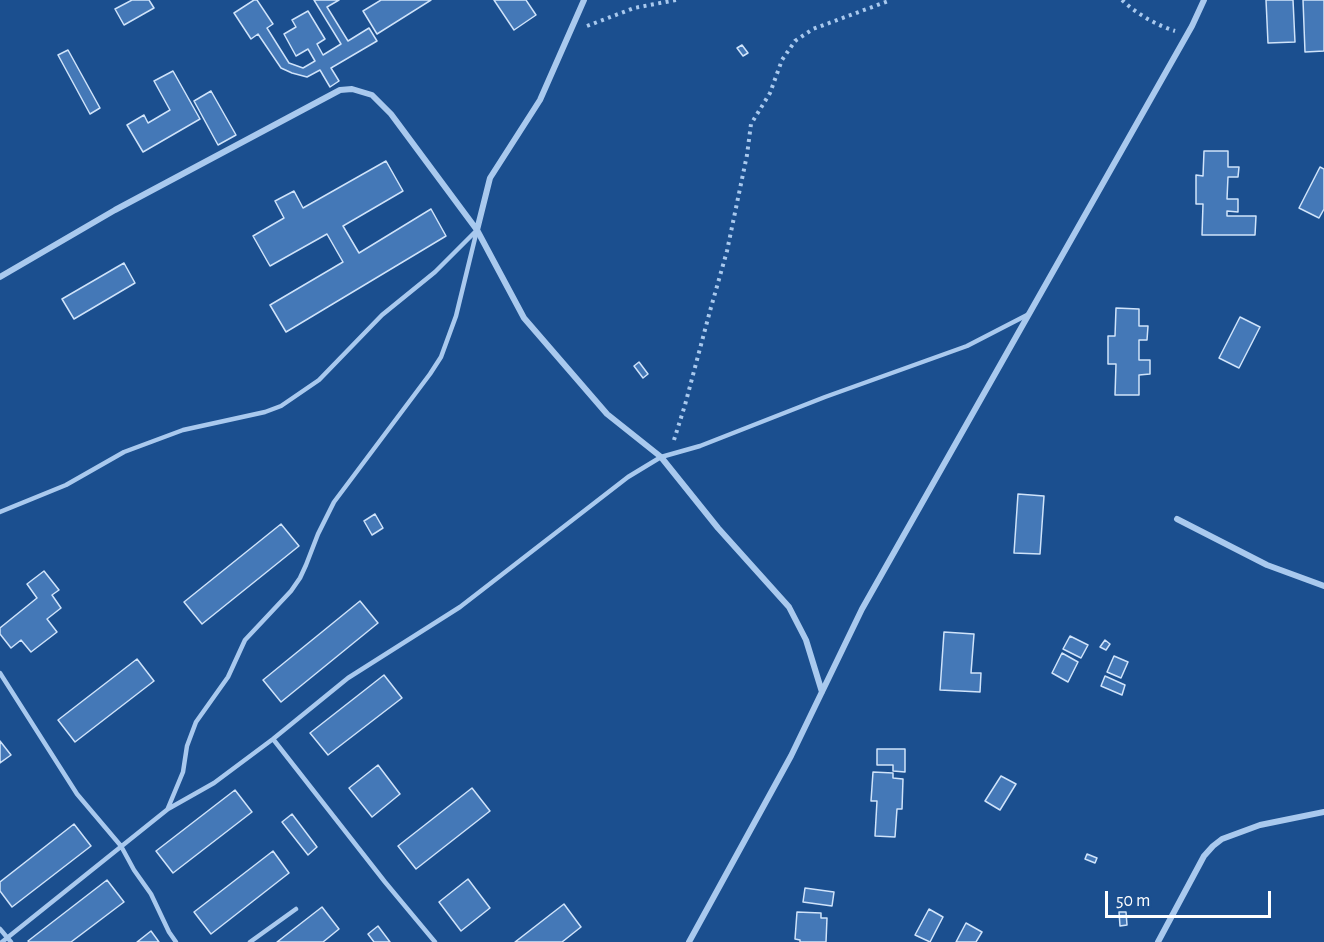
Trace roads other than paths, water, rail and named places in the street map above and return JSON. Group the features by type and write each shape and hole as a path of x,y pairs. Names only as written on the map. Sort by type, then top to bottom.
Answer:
{"street":[{"path":"477,230 490,178 540,100 584,0"},
{"path":"689,942 791,756 862,609 1187,34 1204,0"},
{"path":"0,277 115,210 340,90 352,89 372,95 391,114 477,230 524,318 607,414 661,457 718,528 789,607 806,640 822,692"},
{"path":"1177,519 1267,565 1324,586"},
{"path":"1158,942 1204,856 1213,846 1222,839 1260,825 1324,812"}],"lane":[{"path":"0,512 66,485 124,452 183,430 265,412 281,406 319,380 382,315 435,272 477,230"},
{"path":"168,809 183,772 187,746 196,722 228,677 245,640 291,591 300,578 334,502 441,357 456,316 477,230"},
{"path":"2,942 9,940 168,809 214,783 348,678 460,607 628,477 661,457 700,446 825,397 967,346 1029,314"},
{"path":"0,673 77,794 121,846 151,894 176,942"},
{"path":"273,739 435,942"},
{"path":"250,942 296,909"},
{"path":"0,929 9,940"}]}
